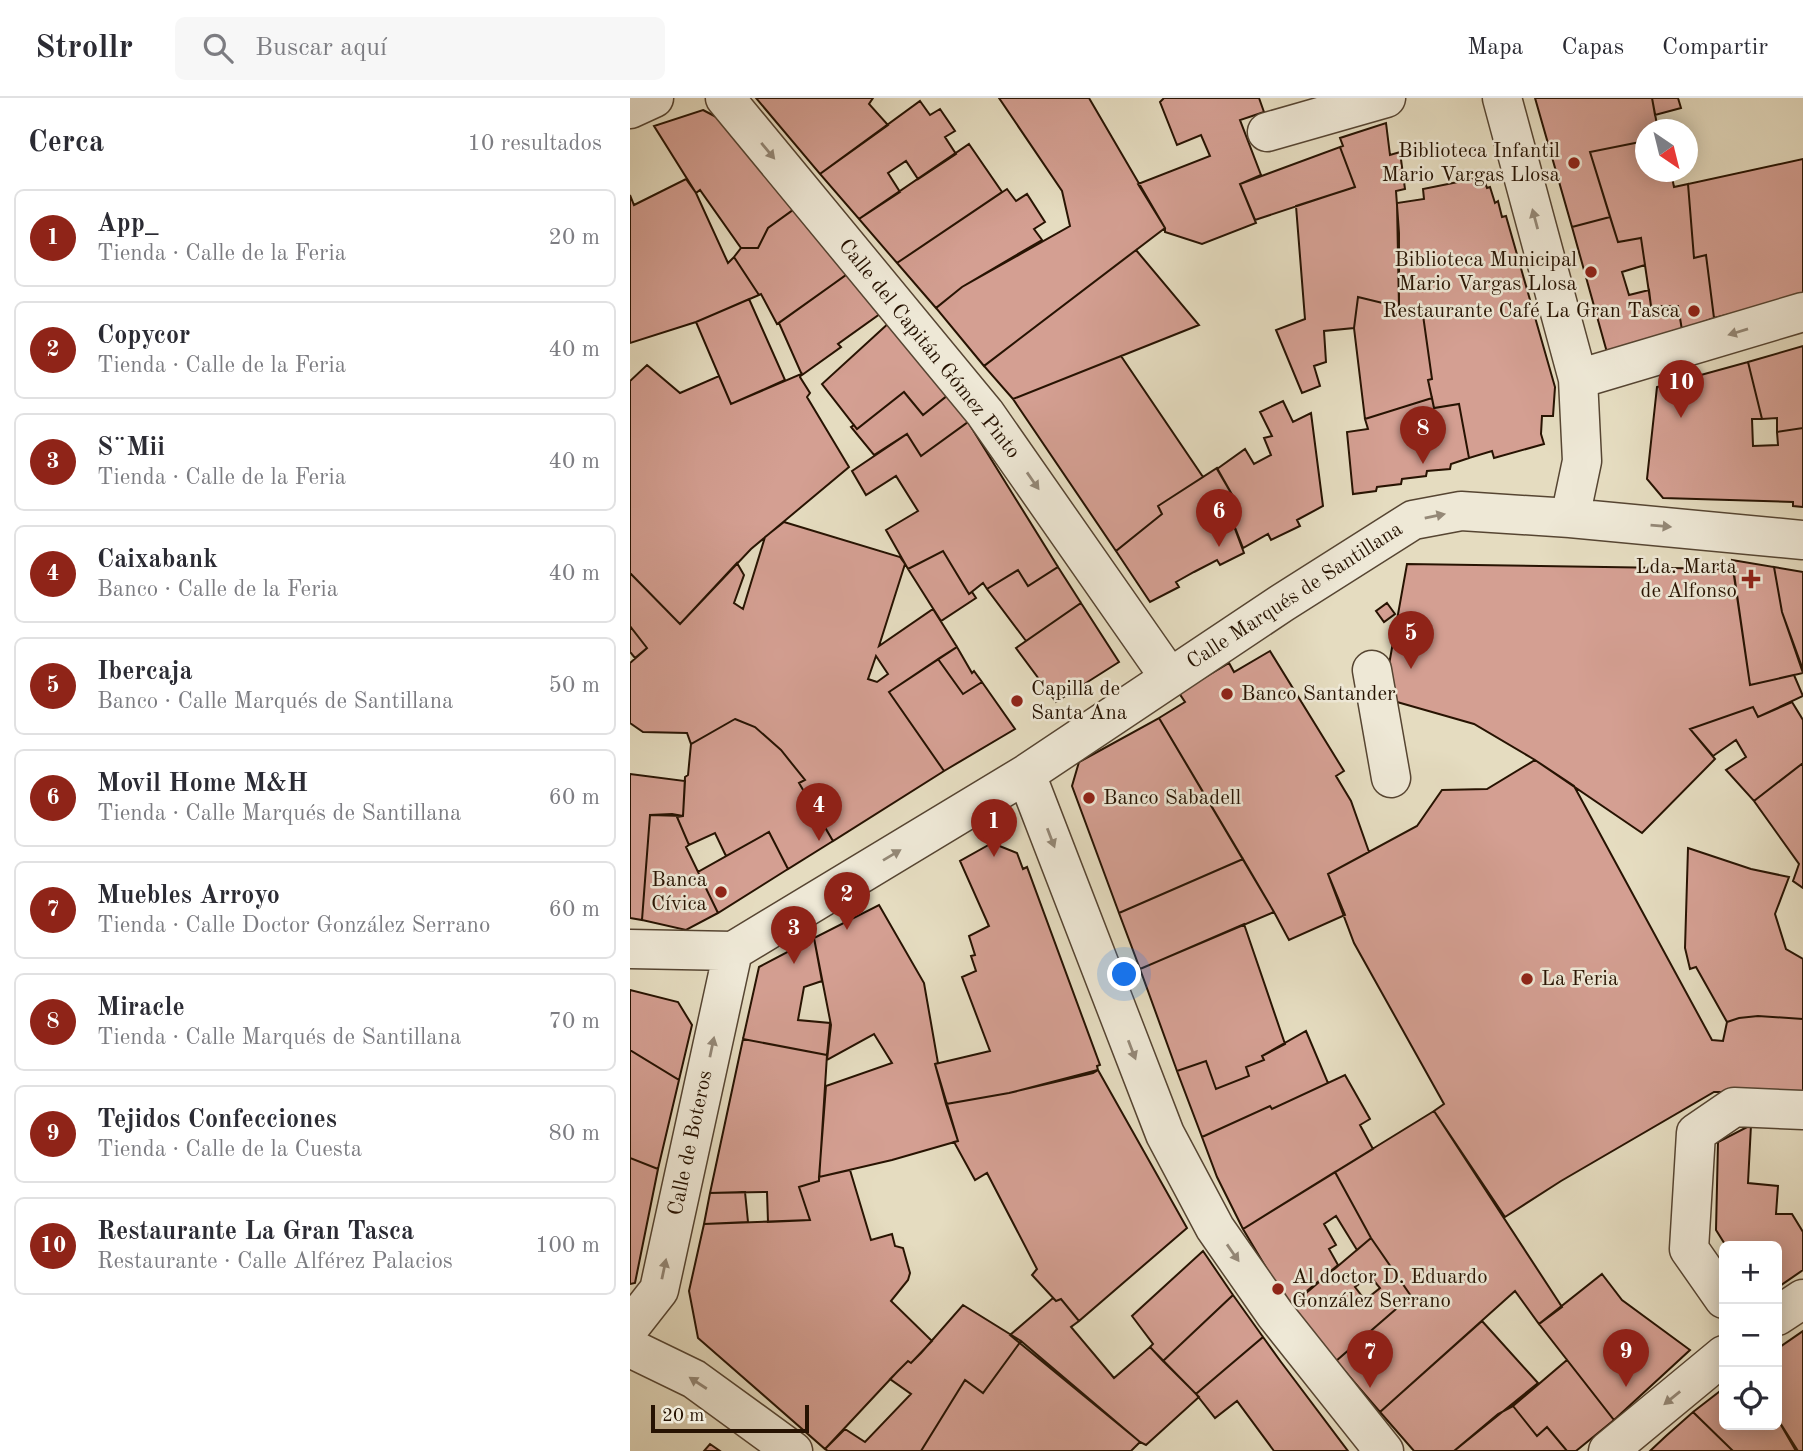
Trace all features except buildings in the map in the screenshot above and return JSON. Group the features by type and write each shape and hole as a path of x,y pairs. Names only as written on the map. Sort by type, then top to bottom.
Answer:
{"street":[{"name":"Calle del Capitán Gómez Pinto","path":"725,98 985,413 1170,678"},
{"path":"1267,132 1386,98"},
{"path":"1502,98 1578,379 1582,461 1570,518"},
{"path":"1578,379 1803,312"},
{"name":"Calle Marqués de Santillana","path":"733,951 1026,774 1413,520 1461,510 1803,540"},
{"path":"1372,670 1391,778"},
{"path":"1026,774 1165,1134 1215,1228 1275,1314 1384,1451"},
{"path":"630,949 733,951"},
{"name":"Calle de Boteros","path":"630,1327 659,1290 733,951"},
{"path":"1719,1291 1689,1249 1696,1133 1734,1107 1803,1110"},
{"path":"1782,1313 1803,1299"},
{"path":"630,1348 694,1379 793,1451"},
{"path":"1608,1451 1719,1359"}],"place":[{"name":"Biblioteca Infantil Mario Vargas Llosa","path":"1574,163"},
{"name":"Biblioteca Municipal Mario Vargas Llosa","path":"1591,272"},
{"name":"Restaurante Café La Gran Tasca","path":"1694,311"},
{"name":"Restaurante La Gran Tasca","path":"1681,418"},
{"name":"Miracle","path":"1423,464"},
{"name":"Movil Home M&H","path":"1219,547"},
{"name":"Lda. Marta de Alfonso","path":"1751,579"},
{"name":"Ibercaja","path":"1411,669"},
{"name":"Banco Santander","path":"1227,694"},
{"name":"Capilla de Santa Ana","path":"1017,701"},
{"name":"Banco Sabadell","path":"1089,798"},
{"name":"Caixabank","path":"819,841"},
{"name":"App_","path":"994,857"},
{"name":"Banca Cívica","path":"721,892"},
{"name":"Copycor","path":"847,930"},
{"name":"S¨Mii","path":"794,964"},
{"name":"La Feria","path":"1527,979"},
{"name":"Al doctor D. Eduardo González Serrano","path":"1278,1289"},
{"name":"Tejidos Confecciones","path":"1626,1387"},
{"name":"Muebles Arroyo","path":"1370,1388"}]}
